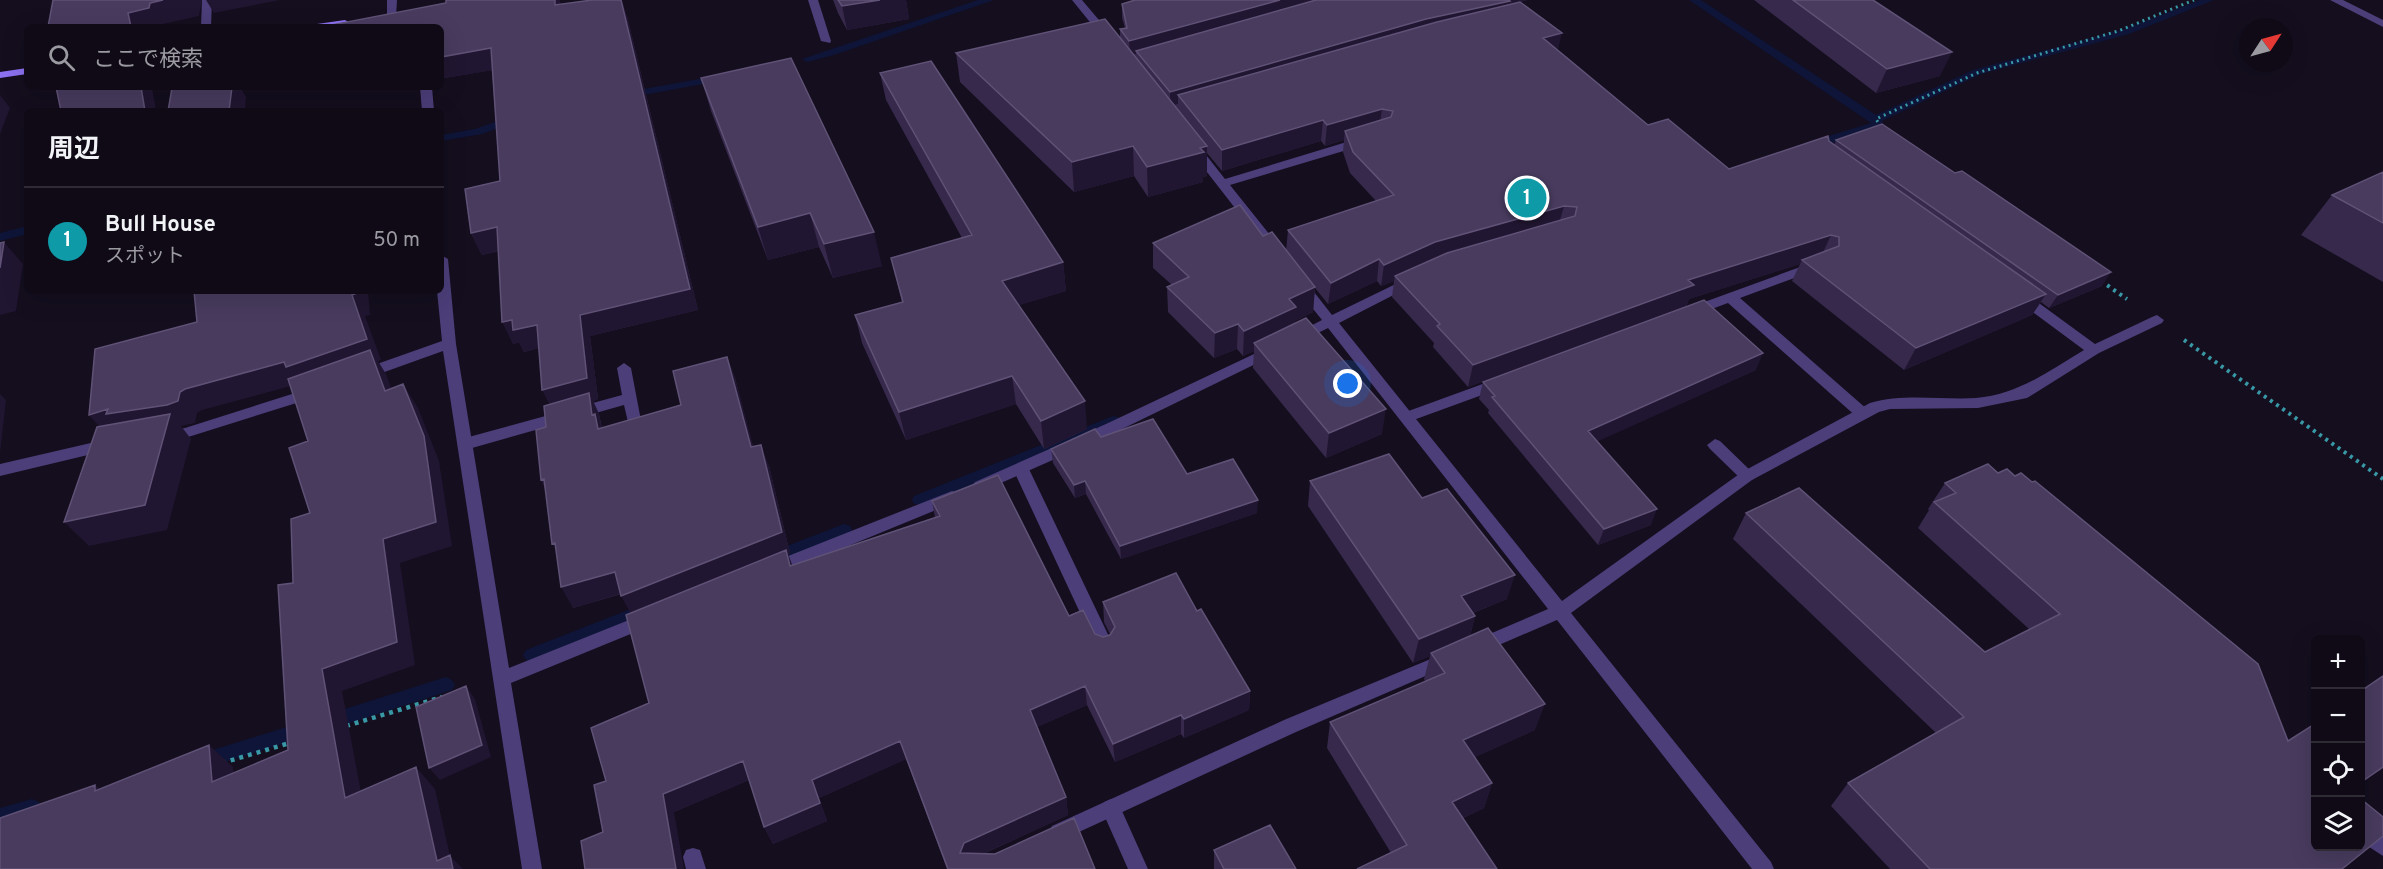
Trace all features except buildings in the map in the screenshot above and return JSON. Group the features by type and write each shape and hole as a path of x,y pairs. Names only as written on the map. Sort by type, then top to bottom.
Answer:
{"main road":[{"path":"339,24 353,22"},
{"path":"0,75 24,71"}],"street":[{"path":"206,24 207,0"},
{"path":"392,0 392,16"},
{"path":"813,0 826,41"},
{"path":"1077,0 1114,44"},
{"path":"2335,0 2383,24"},
{"path":"426,90 428,108"},
{"path":"1222,184 1373,138"},
{"path":"1188,140 1764,869"},
{"path":"1675,318 1822,263"},
{"path":"756,576 1021,469 1332,322 1379,295 1428,273"},
{"path":"2007,288 2094,350"},
{"path":"444,291 449,344 532,869"},
{"path":"1730,297 1863,414"},
{"path":"1039,841 1290,726 1561,611 1747,476 1875,407 1890,404 1978,403 2022,394 2094,350 2157,320"},
{"path":"347,380 449,344"},
{"path":"624,368 636,431"},
{"path":"1408,417 1508,380"},
{"path":"151,439 185,433 325,388"},
{"path":"465,444 630,398"},
{"path":"0,470 128,442"},
{"path":"1715,445 1747,476"},
{"path":"1021,469 1105,646"},
{"path":"501,679 667,612"},
{"path":"1111,808 1138,869"},
{"path":"2365,832 2383,847"}],"path":[{"path":"1889,133 1878,125 1876,119 1977,73 2118,31 2194,0"},
{"path":"2099,280 2383,479"},
{"path":"334,729 501,679"},
{"path":"211,766 300,739"}],"waterway":[{"path":"807,59 989,0"},
{"path":"1694,0 1875,120"},
{"path":"1875,120 1977,72 2125,32 2209,0"},
{"path":"627,95 721,78"},
{"path":"444,138 478,132 515,118"},
{"path":"1810,146 1878,125 1875,120"},
{"path":"0,237 24,231"},
{"path":"920,500 1113,421"},
{"path":"772,559 844,530"},
{"path":"532,655 646,610"},
{"path":"329,722 446,685"},
{"path":"203,761 306,729"},
{"path":"0,817 32,808"}],"place":[{"name":"Bull House","path":"1527,198"}]}
